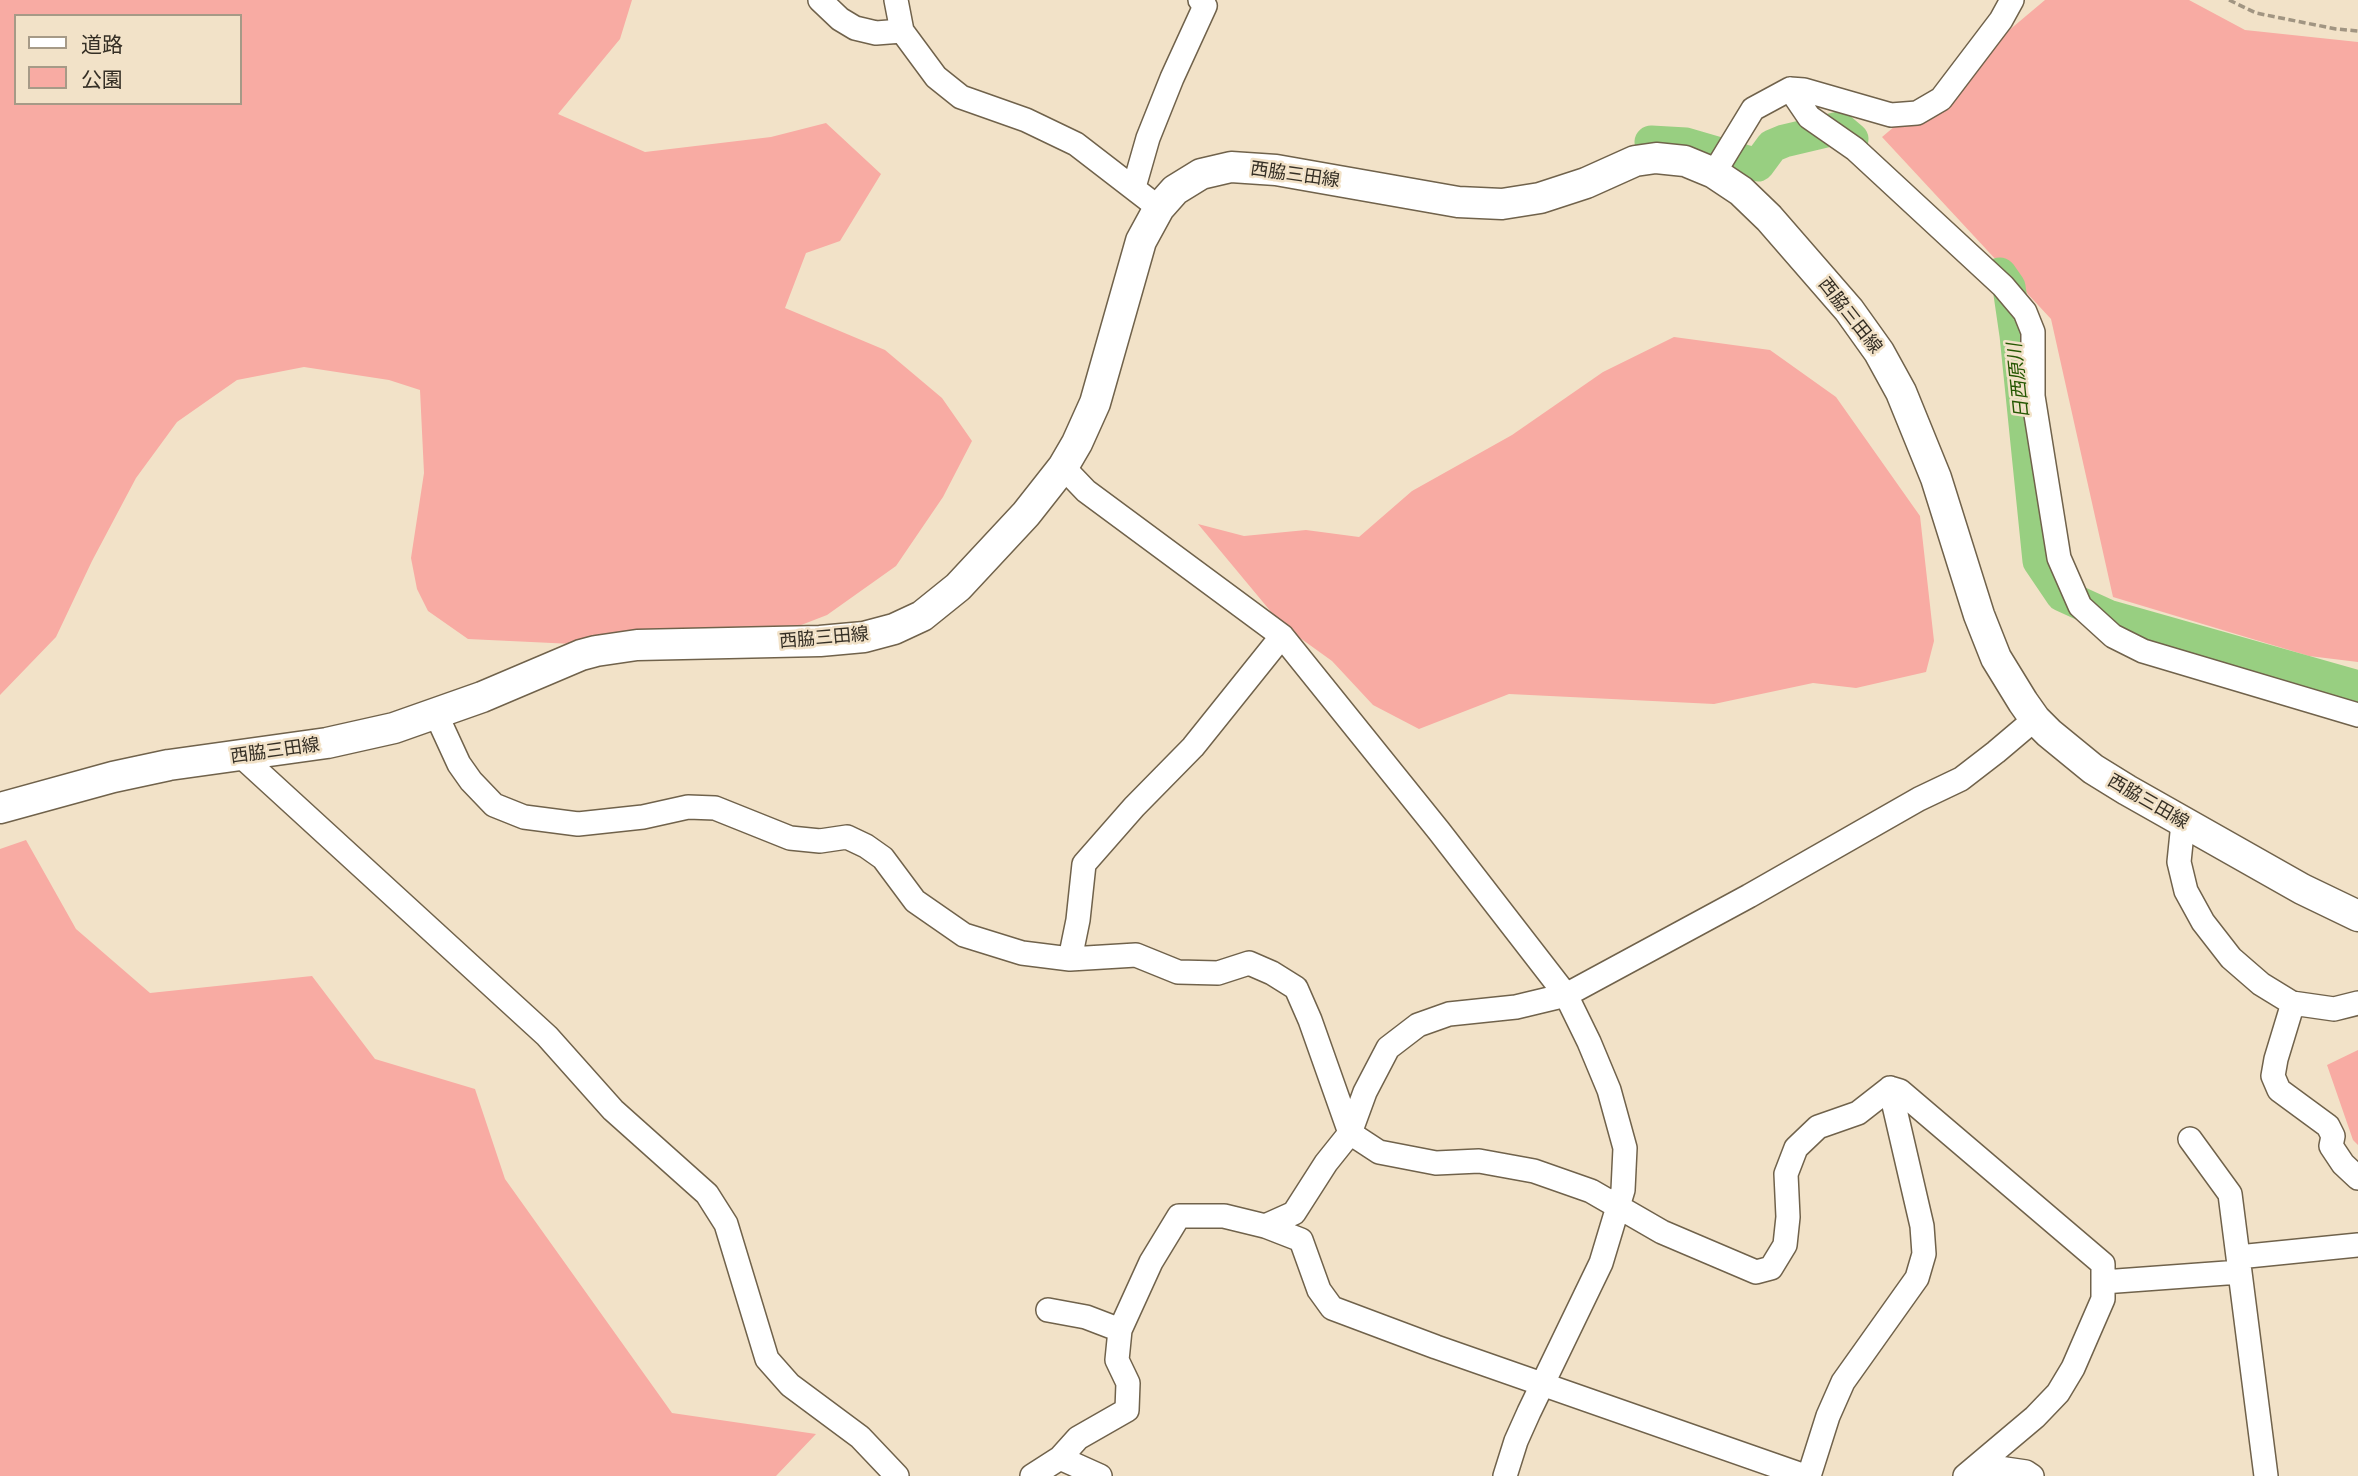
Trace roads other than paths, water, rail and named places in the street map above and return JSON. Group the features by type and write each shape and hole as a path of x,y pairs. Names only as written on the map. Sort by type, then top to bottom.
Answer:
{"main road":[{"name":"西脇三田線","path":"0,808 113,777 169,765 327,743 394,728 596,651 637,645 820,641 864,637 894,629 922,616 958,587 1026,514 1063,467 1095,403 1141,241 1159,208 1175,190 1201,174 1231,167 1276,170 1458,202 1502,204 1540,198 1586,183 1635,161 1656,158 1685,161 1714,173 1741,191 1769,218 1849,310 1879,352 1901,392 1936,478 1979,615 1996,658 2035,719 2093,769 2302,889 2358,915"}],"street":[{"path":"820,0 840,19 855,28 876,33 902,31"},
{"path":"896,0 902,31 936,77 961,97 1027,120 1076,144 1159,208"},
{"path":"1134,187 1148,138 1205,6 1200,0"},
{"path":"1714,173 1753,109 1790,89 1804,90 1891,115 1917,113 1941,99 2001,20 2012,0"},
{"path":"1790,89 1809,117 1855,149 2003,286 2025,312 2033,332 2033,396 2059,558 2080,606 2113,636 2143,651 2358,715"},
{"path":"1063,467 1086,491 1282,636 1439,831 1566,995 1609,1090 1625,1148 1623,1190 1601,1263 1541,1384 1516,1441 1505,1476"},
{"path":"1070,960 1079,920 1084,864 1193,747 1282,636"},
{"path":"436,714 458,764 471,781 494,805 524,817 578,824 643,817 688,807 715,808 790,838 820,841 847,837 883,858 915,901 964,935 1022,953 1070,960 1136,955 1178,972 1218,973 1249,963 1296,988 1350,1133 1379,1152 1436,1163 1479,1161 1534,1171 1591,1191 1662,1232 1756,1272 1771,1268 1785,1245 1788,1217 1786,1174 1796,1148 1818,1127 1858,1113 1890,1088"},
{"path":"1265,1226 1294,1213 1326,1163 1350,1133 1365,1092 1388,1048 1418,1026 1449,1014 1516,1007 1566,995 1749,896 1919,799 1961,779 2035,719"},
{"path":"240,755 547,1036 613,1110 707,1194 726,1224 767,1359 790,1385 859,1437 897,1476"},
{"path":"2183,822 2179,862 2186,891 2203,922 2231,958 2261,984 2293,1003 2334,1009 2358,1003"},
{"path":"2293,1003 2273,1076 2279,1090 2328,1126 2333,1136 2331,1146 2343,1164 2358,1178"},
{"path":"1890,1088 1900,1091 2103,1264 2103,1299 2073,1368 2058,1393 2035,1417 1965,1476"},
{"path":"1032,1476 1060,1458 1078,1438 1127,1410 1128,1383 1117,1360 1120,1329 1152,1262 1179,1216 1223,1216 1265,1226 1301,1240 1319,1290 1332,1308 1807,1476 1843,1382 1917,1278 1924,1254 1919,1213 1890,1088"},
{"path":"2190,1139 2231,1194 2266,1476"},
{"path":"2103,1282 2239,1265 2358,1245"},
{"path":"1048,1310 1086,1317 1120,1329"},
{"path":"1060,1458 1100,1476"},
{"path":"1973,1476 1992,1468 2026,1472 2032,1476"}],"waterway":[{"name":"日西原川","path":"1651,142 1686,144 1758,165 1772,146 1784,141 1839,128 1852,139"},
{"name":"日西原川","path":"2000,274 2009,287 2016,335 2039,561 2062,595 2108,616 2358,687"}]}
